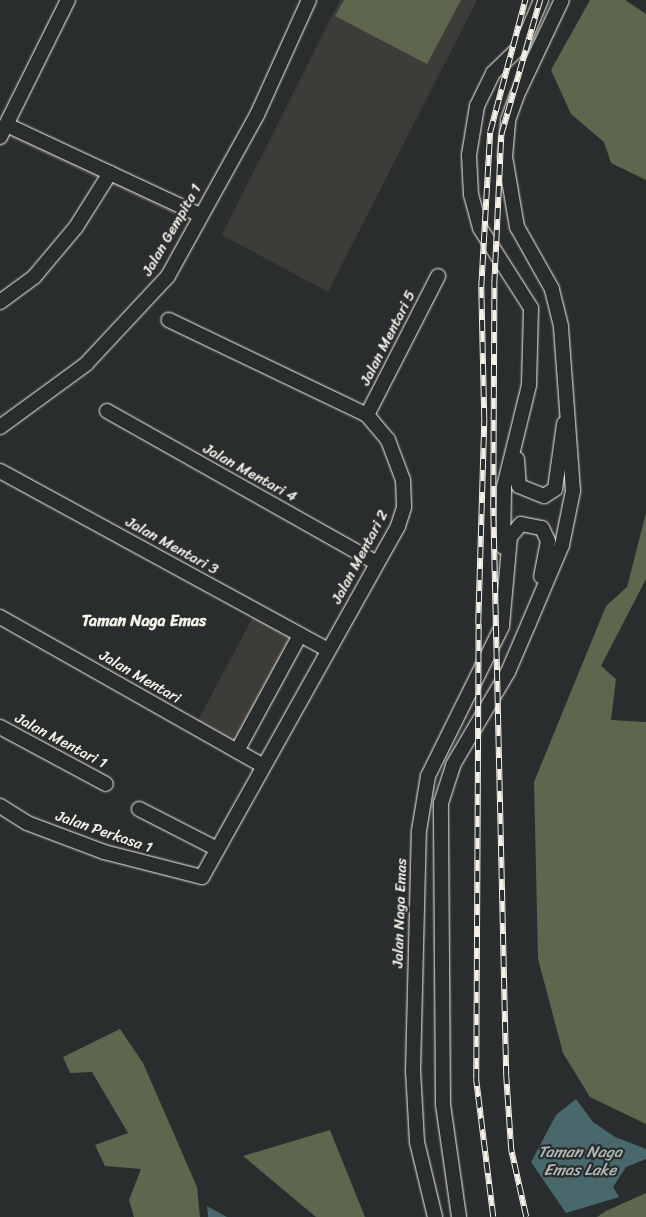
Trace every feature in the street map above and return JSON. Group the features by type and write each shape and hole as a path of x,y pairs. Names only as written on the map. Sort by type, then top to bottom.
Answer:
{"street":[{"path":"68,0 4,131 110,173 200,215"},
{"name":"Jalan Gempita 1","path":"0,427 86,364 168,276 257,114 309,0"},
{"name":"Jalan Naga Emas","path":"459,1217 443,1105 441,803 453,765 508,672 562,545 573,491 561,326 552,290 517,227 504,157 508,120 517,95 562,0"},
{"name":"Jalan Naga Emas","path":"502,626 504,488 522,421 529,385 531,308 480,228 471,196 469,155 478,106 493,73 522,45 541,3"},
{"path":"0,302 34,277 76,227 110,173"},
{"name":"Jalan Mentari 5","path":"367,415 438,276"},
{"name":"Jalan Mentari 2","path":"168,320 367,415 394,453 404,486 398,526 202,877"},
{"name":"Jalan Naga Emas","path":"522,421 516,473 519,486 544,496 555,489 565,398"},
{"name":"Jalan Mentari 4","path":"107,412 377,564"},
{"name":"Jalan Mentari 3","path":"0,471 328,650"},
{"name":"Jalan Naga Emas","path":"435,1217 417,1142 413,1071 419,831 428,776 502,626 510,537 521,524 530,524 542,528 548,541 529,623"},
{"name":"Jalan Mentari","path":"0,617 264,766"},
{"path":"237,751 300,635"},
{"name":"Jalan Mentari 1","path":"0,727 106,784"},
{"name":"Jalan Perkasa 1","path":"0,806 27,823 104,852 202,877"},
{"path":"139,809 217,849"}],"shaded area":[{"path":"340,0 477,0 328,292 222,235"},
{"path":"18,124 195,206 188,221 11,139"},
{"path":"254,615 294,636 236,746 196,724"}],"green space":[{"path":"344,0 461,0 427,64 335,16"},
{"path":"590,0 625,0 646,14 646,180 611,163 604,142 571,114 551,70"},
{"path":"646,513 646,579 601,666 616,679 611,720 646,722 646,1124 590,1097 563,1053 538,959 534,782 606,606 627,587"},
{"path":"120,1029 143,1063 197,1187 200,1217 134,1217 129,1200 141,1169 105,1166 95,1145 128,1133 92,1072 70,1073 63,1057"},
{"path":"330,1130 365,1217 316,1217 243,1156"},
{"path":"646,1193 646,1217 597,1217 606,1211"}],"water":[{"name":"Taman Naga Emas Lake","path":"576,1099 593,1122 615,1137 646,1149 646,1159 626,1167 613,1187 619,1197 566,1213 531,1162 556,1115"},
{"path":"207,1206 227,1217 208,1217"}],"railway":[{"path":"493,1217 476,1080 478,624 484,419 481,287 490,132 525,0"},
{"path":"526,1217 511,1150 506,1077 493,508 494,285 501,135 540,0"}],"district":[{"name":"Taman Naga Emas","path":"144,621"}]}
